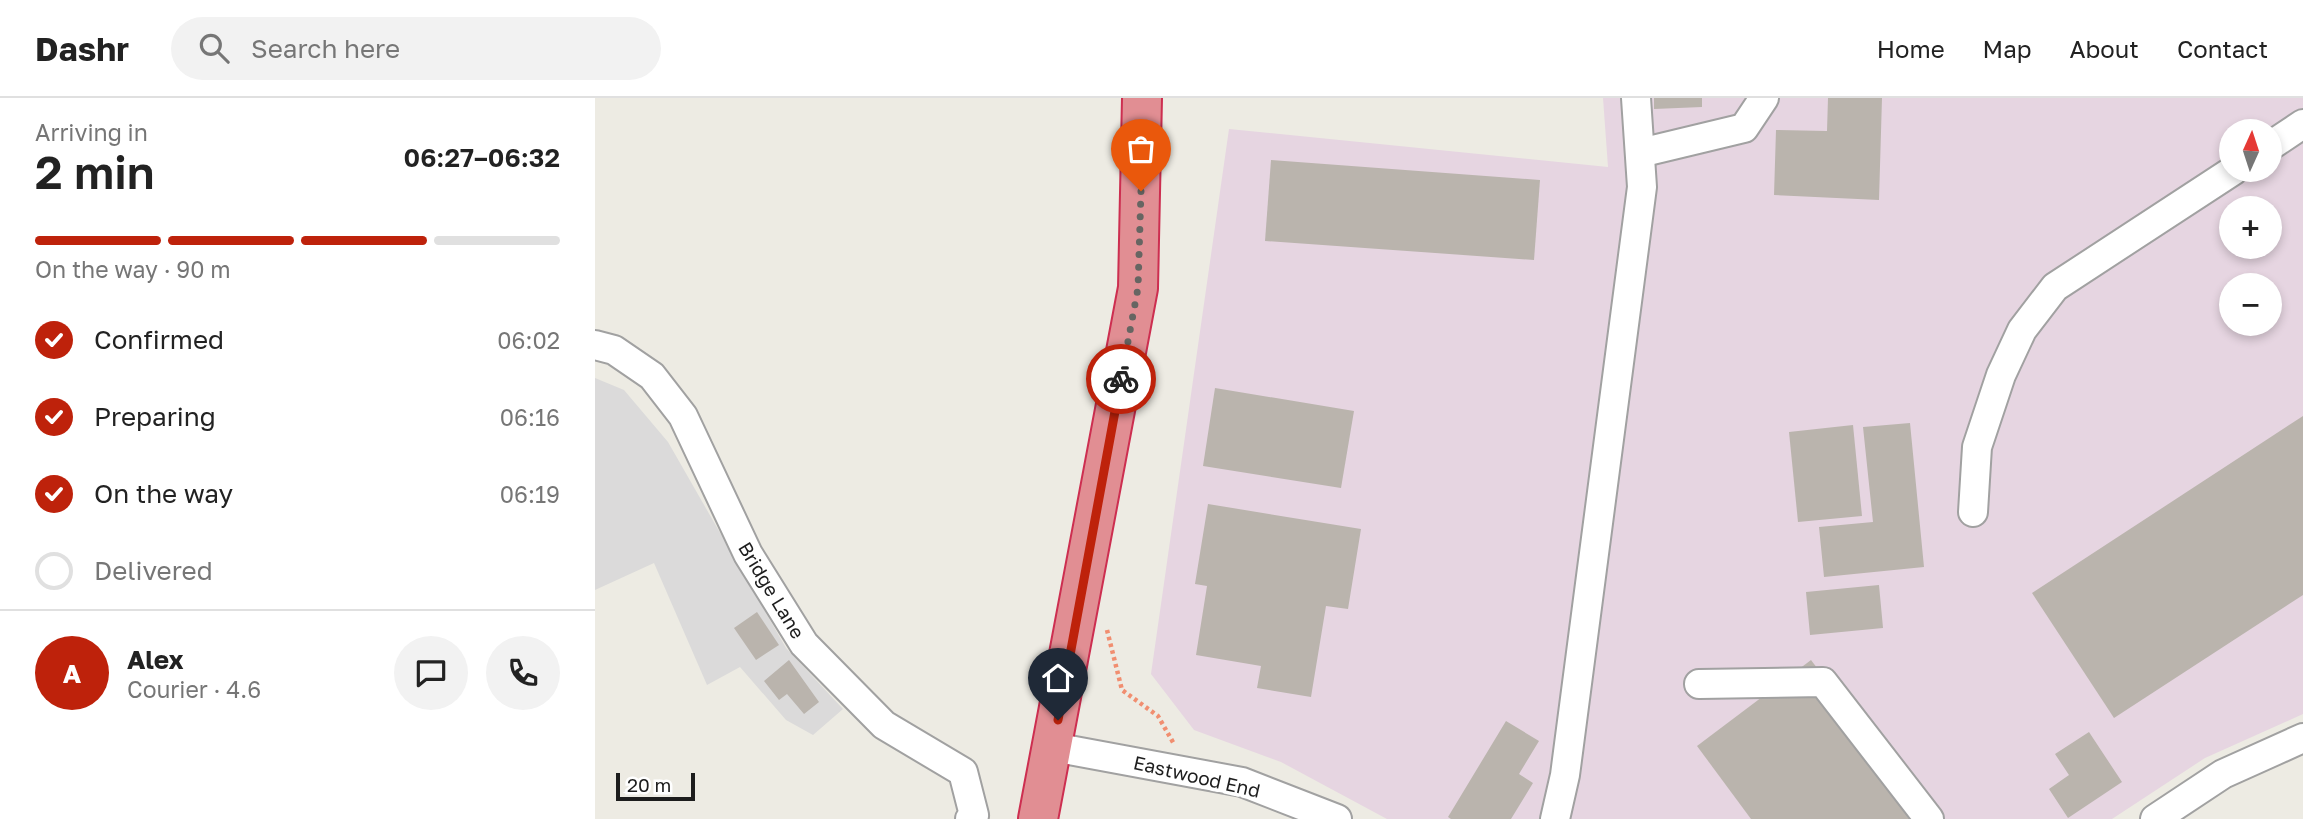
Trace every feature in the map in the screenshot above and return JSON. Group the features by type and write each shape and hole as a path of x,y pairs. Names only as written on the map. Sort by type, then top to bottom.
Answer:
{"highway":[{"path":"1038,819 1138,288 1142,98"}],"street":[{"path":"1555,819 1565,775 1642,187 1636,98"},
{"path":"1640,153 1744,128 1764,98"},
{"path":"2282,138 2303,124"},
{"path":"1973,512 1977,447 2001,374 2030,319 2055,287 2219,180"},
{"name":"Bridge Lane","path":"595,345 614,350 652,376 683,416 748,554 804,644 884,725 963,772 972,817"},
{"path":"1699,684 1823,682 1929,819"},
{"path":"2155,819 2223,774 2303,738"},
{"name":"Eastwood End","path":"1053,747 1243,782 1337,819"}],"shaded area":[{"path":"1603,98 2303,98 2303,714 2205,758 2112,819 1387,819 1281,762 1194,730 1151,674 1229,129 1608,167"},
{"path":"595,378 624,390 668,442 786,648 843,709 813,735 786,720 740,667 707,685 654,563 595,590"}],"building":[{"path":"1654,98 1702,98 1702,107 1654,109"},
{"path":"1828,98 1882,98 1879,200 1774,195 1776,130 1827,131"},
{"path":"1271,160 1540,180 1534,260 1265,241"},
{"path":"1215,388 1354,411 1341,488 1203,466"},
{"path":"2303,416 2303,595 2114,718 2032,593"},
{"path":"1910,423 1924,567 1824,577 1819,527 1873,522 1863,427"},
{"path":"1853,425 1862,516 1798,522 1789,432"},
{"path":"1208,504 1361,529 1348,609 1326,606 1311,697 1257,688 1261,666 1196,655 1207,586 1195,584"},
{"path":"1879,585 1883,628 1810,635 1806,592"},
{"path":"757,612 779,645 756,660 734,628"},
{"path":"789,660 819,702 804,714 787,694 779,700 764,681"},
{"path":"1811,660 1923,808 1909,819 1751,819 1697,746"},
{"path":"1506,721 1539,741 1519,774 1533,783 1511,819 1451,819 1448,817"},
{"path":"2089,732 2122,782 2068,818 2049,789 2069,775 2055,754"}],"way so far":[{"path":"1121,379 1138,288 1141,191"}],"route":[{"path":"1058,720 1121,379"}]}
